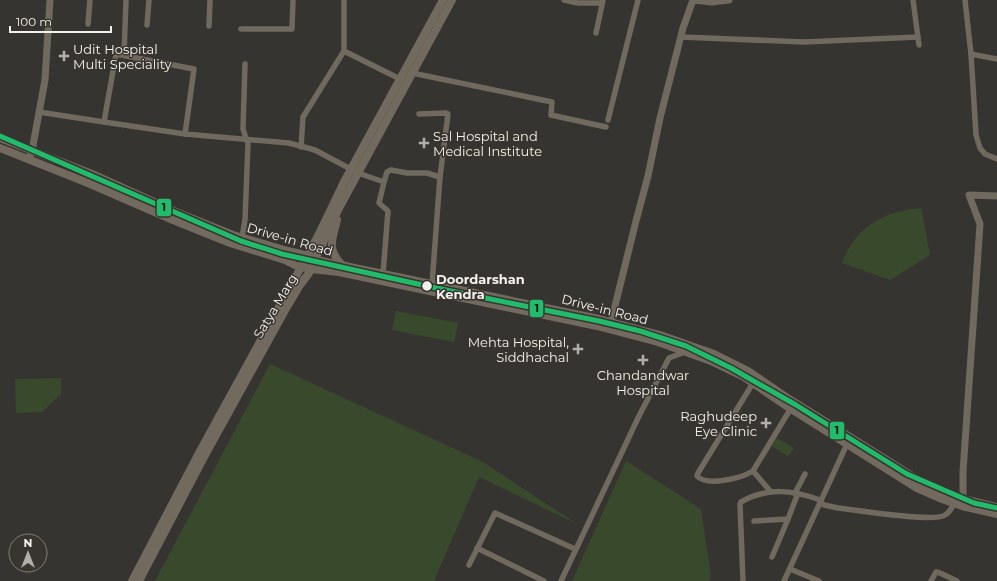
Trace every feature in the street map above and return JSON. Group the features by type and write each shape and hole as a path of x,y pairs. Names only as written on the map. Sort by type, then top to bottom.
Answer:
{"main road":[{"name":"Satya Marg","path":"139,581 273,332 311,269 355,171 400,80 443,0"},
{"name":"Satya Marg","path":"132,581 200,451 300,267 412,73 452,0"},
{"name":"Drive-in Road","path":"0,138 92,174 183,215 242,238 343,266 432,284 660,335 710,352 748,371 789,399 920,481 964,499 997,507"},
{"name":"Drive-in Road","path":"0,148 88,183 222,240 285,260 300,267 339,272 541,314 610,325 711,361 744,377 917,488 954,503 997,514"},
{"path":"339,208 331,247 338,261 343,266"}],"street":[{"path":"29,159 32,151 45,80 50,0"},
{"path":"88,24 90,0"},
{"path":"124,55 126,0"},
{"path":"147,25 149,0"},
{"path":"209,26 210,0"},
{"path":"241,29 292,29 293,0"},
{"path":"301,147 303,117 344,51 344,0"},
{"path":"564,0 578,3 603,1 596,33"},
{"path":"608,120 638,0"},
{"path":"610,325 648,176 660,118 681,37 693,0 712,2 729,0"},
{"path":"913,0 919,45"},
{"path":"964,0 971,54 976,135 980,148 985,154 997,159"},
{"path":"681,37 804,42 918,37"},
{"path":"344,51 400,80"},
{"path":"104,122 116,54 124,55 194,69 185,134"},
{"path":"971,54 997,59"},
{"path":"242,238 245,220 248,144 243,130 245,64"},
{"path":"412,73 552,102 551,115 606,127"},
{"path":"39,112 185,134 288,143 316,150 355,171 384,182"},
{"path":"419,114 448,114 440,177 432,284"},
{"path":"383,274 388,211 379,203 379,199 387,172 391,170 407,173 427,173 440,177"},
{"path":"964,499 964,472 980,224 969,195 997,196"},
{"path":"560,581 638,416 669,358 685,352"},
{"path":"753,383 698,473 697,476 700,480 717,482 747,475 753,471 791,408"},
{"path":"784,581 847,444"},
{"path":"753,471 771,492"},
{"path":"772,557 805,474"},
{"path":"743,581 740,504 743,500 760,493 797,493 820,501 824,505 838,508 929,519 944,516 951,511 954,503"},
{"path":"469,565 495,513 575,548"},
{"path":"754,521 788,519"},
{"path":"477,548 544,581"},
{"path":"790,569 819,581"},
{"path":"931,581 936,572 957,581"}],"green space":[{"path":"921,208 930,255 890,280 842,263 855,240 872,223 895,213"},
{"path":"396,311 458,323 454,342 392,330"},
{"path":"270,364 483,462 577,524 479,477 434,581 155,581"},
{"path":"61,378 61,394 42,412 16,413 15,379"},
{"path":"777,438 794,448 788,456 772,446"},
{"path":"626,461 701,509 711,575 709,581 572,581"}],"transit line":[{"name":"1","path":"0,136 241,241 282,254 436,288 599,321 640,331 686,346 731,368 796,405 907,474 974,503 997,508"}],"place":[{"name":"Udit Hospital Multi Speciality","path":"64,56"},
{"name":"Sal Hospital and Medical Institute","path":"424,143"},
{"name":"Doordarshan Kendra","path":"427,286"},
{"name":"Mehta Hospital, Siddhachal","path":"578,349"},
{"name":"Chandandwar Hospital","path":"643,360"},
{"name":"Raghudeep Eye Clinic","path":"766,423"}]}
